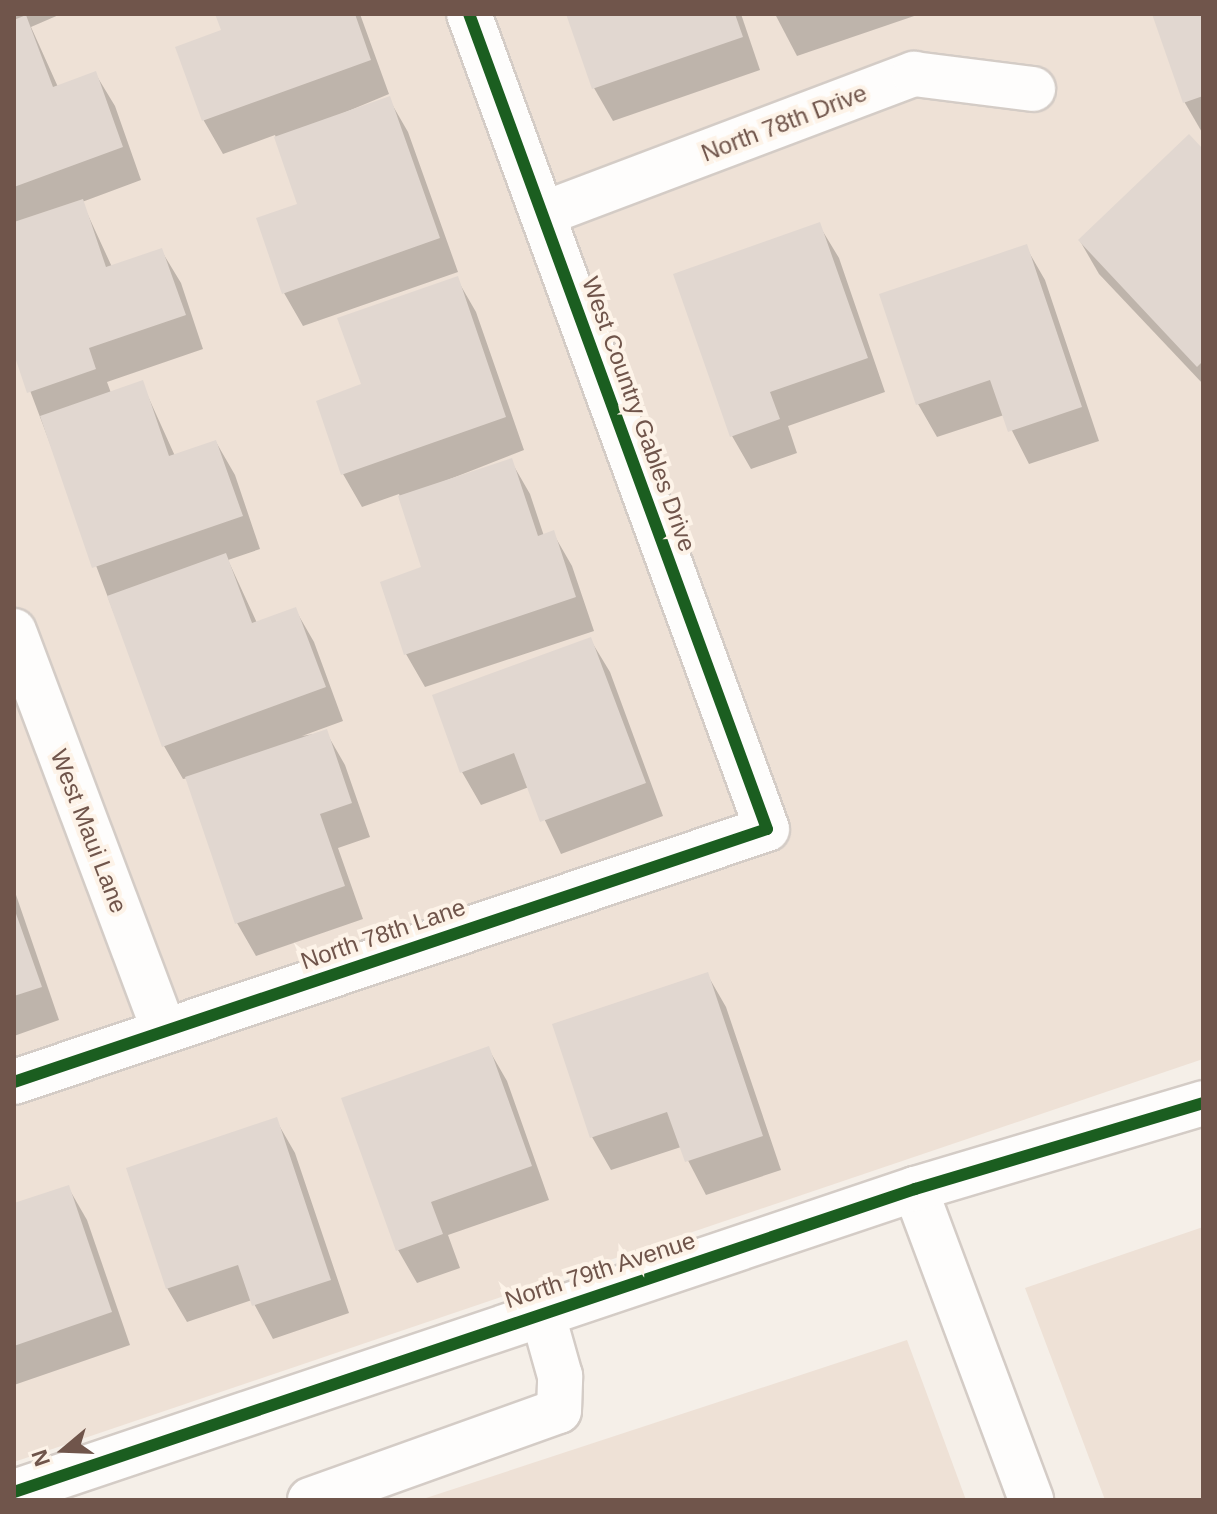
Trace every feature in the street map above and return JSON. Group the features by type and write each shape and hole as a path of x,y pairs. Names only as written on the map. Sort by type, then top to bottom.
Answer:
{"street":[{"name":"West Country Gables Drive","path":"469,14 767,829"},
{"name":"North 78th Drive","path":"543,214 914,74 1033,89"},
{"name":"West Maui Lane","path":"14,631 164,1031"},
{"name":"North 78th Lane","path":"14,1082 767,829"},
{"name":"North 79th Avenue","path":"14,1492 915,1189 1203,1103"},
{"path":"915,1189 1031,1500"},
{"path":"310,1500 559,1411 560,1376 542,1312"}],"shaded area":[{"path":"14,14 1203,14 1203,1059 14,1462"},
{"path":"1203,1227 1203,1500 1105,1500 1025,1288"},
{"path":"907,1340 966,1500 420,1500"}],"building":[{"path":"215,14 355,14 371,60 202,121 175,47 221,30"},
{"path":"566,14 735,14 743,37 592,89"},
{"path":"1152,14 1203,14 1203,96 1183,103"},
{"path":"26,15 53,87 96,71 123,147 14,187 14,20"},
{"path":"390,96 440,238 282,294 256,218 297,204 274,137"},
{"path":"1189,134 1203,149 1203,361 1197,367 1078,240"},
{"path":"83,199 106,267 162,248 186,315 89,348 96,369 27,393 14,354 14,222"},
{"path":"820,222 868,358 770,392 780,419 730,437 673,274"},
{"path":"1027,244 1082,407 1008,432 990,380 916,405 879,294"},
{"path":"458,276 506,417 341,475 316,401 361,384 337,318"},
{"path":"143,380 169,456 216,440 243,516 92,568 40,416"},
{"path":"512,458 538,536 554,530 576,597 404,655 380,582 421,567 398,496"},
{"path":"226,553 252,623 296,607 326,687 162,747 107,596"},
{"path":"591,637 646,783 540,822 514,753 460,773 432,695"},
{"path":"327,729 352,803 320,814 345,886 235,924 185,777"},
{"path":"14,908 42,987 14,996"},
{"path":"708,972 763,1136 685,1162 667,1112 590,1138 552,1024"},
{"path":"489,1046 532,1166 431,1202 443,1234 396,1251 341,1098"},
{"path":"277,1117 331,1280 252,1306 238,1265 166,1289 126,1168"},
{"path":"69,1185 112,1312 14,1346 14,1203"}],"cycle path":[{"path":"14,1082 767,829 469,14"},
{"path":"14,1492 915,1189 1203,1103"}]}
